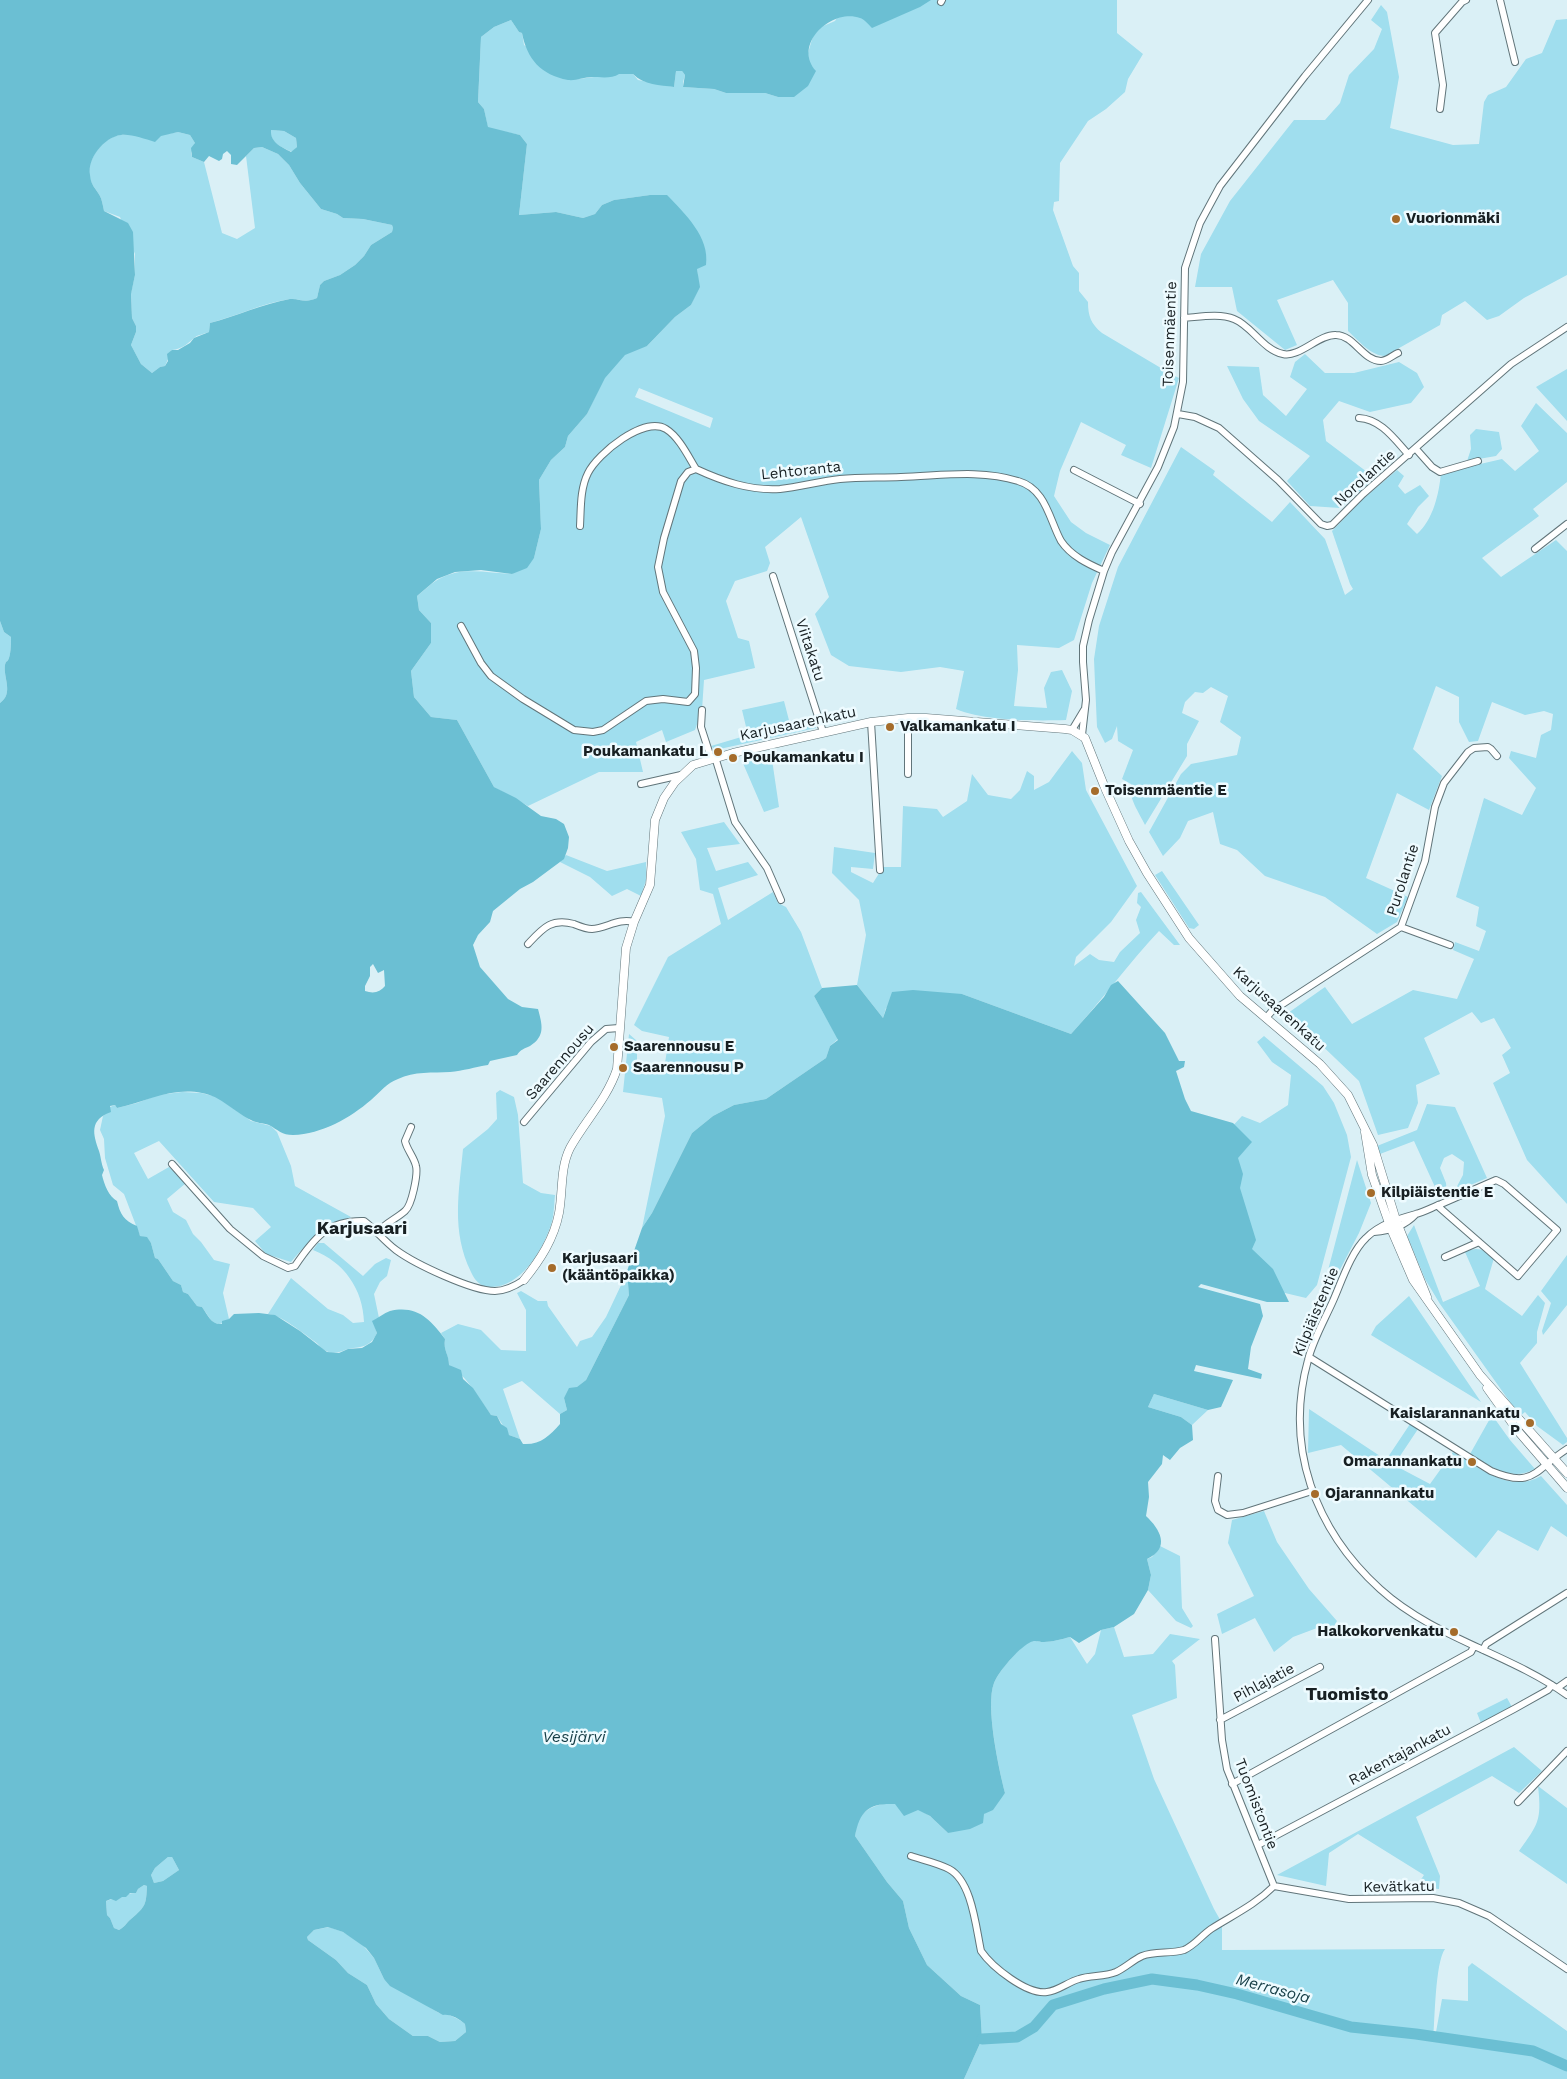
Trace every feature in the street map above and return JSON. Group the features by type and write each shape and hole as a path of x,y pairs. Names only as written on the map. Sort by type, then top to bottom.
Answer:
{"street":[{"name":"Toisenmäentie","path":"1082,735 1085,708 1083,646 1104,571 1112,552 1140,504 1170,441 1178,414 1183,382 1184,277 1188,255 1210,201 1305,76 1368,0"},
{"path":"1440,109 1443,85 1435,33 1462,2 1466,0"},
{"path":"1500,0 1515,62"},
{"path":"1184,318 1233,318 1276,351 1283,354 1293,353 1336,334 1344,336 1376,360 1386,360 1398,353"},
{"name":"Norolantie","path":"1178,414 1195,417 1219,428 1278,480 1321,524 1332,525 1363,494 1511,364 1567,327"},
{"path":"1359,418 1370,419 1380,425 1409,454"},
{"path":"461,626 481,663 491,676 523,699 574,730 592,732 603,730 646,701 663,699 688,702 692,699 696,683 694,651 664,592 658,567 664,538 682,481 688,472 696,469 673,434 665,428 655,426 622,439 604,451 588,473 581,495 580,526"},
{"path":"1416,449 1432,467 1440,472 1478,461"},
{"name":"Lehtoranta","path":"696,469 717,479 756,488 780,489 840,479 969,474 1020,481 1039,495 1049,512 1061,541 1074,555 1104,571"},
{"path":"1074,470 1140,504"},
{"path":"1535,549 1567,524"},
{"name":"Viitakatu","path":"773,576 824,732"},
{"path":"1072,730 1085,708"},
{"path":"702,710 701,727 735,822 767,868 781,900"},
{"path":"908,718 908,774"},
{"name":"Karjusaarenkatu","path":"172,1164 230,1229 263,1256 288,1268 295,1266 310,1243 330,1228 348,1221 364,1221 398,1251 444,1275 480,1290 497,1292 512,1288 524,1280 548,1246 559,1212 563,1172 570,1149 614,1080 619,1058 626,948 634,922 650,885 654,832 659,809 664,798 681,775 693,765 713,758 871,722 908,718 978,721 1072,730 1082,735 1088,745 1129,841 1173,914 1207,960 1240,996 1320,1064 1336,1081 1354,1106 1364,1128 1372,1175 1394,1224 1413,1280 1480,1375 1493,1399 1567,1488"},
{"path":"871,722 880,870"},
{"name":"Purolantie","path":"1266,1018 1272,1011 1401,927 1425,861 1435,807 1444,782 1468,752 1474,748 1488,747 1497,756"},
{"path":"641,784 681,775"},
{"path":"528,944 544,927 556,922 562,921 593,929 621,920 634,922"},
{"path":"1401,927 1450,945"},
{"name":"Saarennousu","path":"524,1122 591,1042 606,1029 620,1028"},
{"path":"378,1233 383,1226 407,1209 411,1202 417,1172 416,1164 405,1141 411,1127"},
{"name":"Kilpiäistentie","path":"1479,1242 1518,1276 1557,1230 1504,1184 1496,1180 1416,1214 1405,1224 1394,1224 1372,1232 1360,1244 1309,1357 1301,1393 1302,1452 1312,1491 1331,1532 1351,1560 1380,1589 1415,1616 1517,1666 1567,1695"},
{"path":"1438,1205 1479,1242 1445,1258"},
{"path":"1309,1357 1491,1471 1506,1478 1526,1478 1537,1474 1554,1457 1567,1449"},
{"name":"Karjusaarenkatu","path":"1480,1375 1567,1473"},
{"path":"1218,1476 1215,1501 1218,1510 1227,1515 1243,1513 1312,1491"},
{"path":"1483,1650 1486,1644 1567,1593"},
{"name":"Tuomistontie","path":"1215,1639 1220,1720 1227,1769 1274,1886"},
{"path":"1232,1784 1471,1652 1474,1646"},
{"name":"Pihlajatie","path":"1220,1720 1320,1667"},
{"name":"Rakentajankatu","path":"1258,1845 1554,1686 1567,1681"},
{"path":"1518,1802 1564,1760 1567,1751"},
{"path":"912,1856 949,1869 955,1874 970,1900 981,1951 986,1958 994,1967 1020,1984 1041,1992 1048,1992 1086,1977 1115,1972 1142,1956 1185,1949 1198,1942 1209,1930 1263,1897 1274,1886"},
{"name":"Kevätkatu","path":"1274,1886 1349,1899 1433,1898 1459,1903 1489,1916 1567,1969"}],"shaded area":[{"path":"848,0 1117,0 1117,33 1143,54 1128,79 1125,92 1106,109 1088,121 1060,163 1059,201 1054,202 1053,210 1073,266 1079,273 1079,291 1088,302 1090,316 1095,326 1102,333 1179,378 1151,468 1121,455 1126,445 1081,422 1060,471 1054,496 1071,522 1086,533 1110,545 1092,583 1074,640 1059,648 1017,645 1018,670 1014,706 1047,708 1044,688 1051,672 1062,670 1072,691 1066,720 995,718 956,709 964,671 940,667 901,672 849,666 831,655 815,614 829,597 801,517 765,547 770,563 767,571 735,581 726,601 738,638 749,641 755,668 704,680 702,710 695,730 666,742 662,730 636,742 643,772 599,772 528,806 494,787 457,720 431,717 414,697 411,671 431,643 431,623 419,610 417,596 436,581 448,575 466,571 512,574 534,558 541,529 539,480 551,460 565,447 568,436 587,414 618,349 647,346 675,317 691,305 699,287 697,269 665,195 614,200 602,205 595,214 583,218 556,212 519,215 527,144 520,135 488,128 484,109 478,102 481,37 494,27 511,20 519,32 522,33 524,45 570,80 633,74 638,80 674,87 676,71 682,71 685,75 683,87 714,89 726,93 765,93 778,97 809,64 808,53 813,36 821,27 835,21","holes":["639,388 713,418 710,428 635,397"]},
{"path":"1381,5 1387,12 1399,77 1390,128 1453,145 1479,144 1484,102 1488,95 1506,87 1526,59 1542,53 1556,20 1567,19 1567,275 1524,298 1499,316 1487,320 1465,301 1442,315 1440,325 1385,356 1370,350 1348,331 1348,303 1333,280 1277,300 1297,345 1285,350 1237,311 1232,287 1195,287 1201,254 1230,201 1294,120 1325,120 1340,103 1349,75 1374,49 1382,29 1371,20"},
{"path":"271,130 284,131 296,138 297,147 292,152 280,146 272,138"},
{"path":"178,132 190,135 195,143 191,153 192,157 204,162 222,233 237,239 255,228 246,156 254,148 262,147 278,154 289,165 300,183 321,209 343,218 363,219 392,225 393,228 392,232 371,245 355,265 340,275 324,281 320,285 317,298 309,301 290,299 280,301 210,323 209,332 195,337 182,347 172,350 165,366 152,373 141,364 131,345 136,332 136,326 132,318 131,293 135,275 135,254 120,217 104,211 100,196 91,181 89,171 95,154 103,143 109,139 120,135"},
{"path":"1305,354 1325,373 1354,373 1399,362 1417,373 1424,387 1411,403 1370,412 1339,401 1323,420 1326,441 1375,478 1340,508 1310,506 1287,481 1310,456 1259,421 1243,399 1227,366 1259,367 1263,395 1286,416 1307,389 1290,377 1295,362"},
{"path":"1567,369 1567,421 1536,387"},
{"path":"1536,403 1567,433 1567,482 1533,509 1539,516 1482,558 1501,577 1556,540 1567,551 1567,1204 1527,1160 1493,1083 1510,1073 1502,1055 1511,1048 1494,1018 1481,1023 1472,1012 1424,1038 1440,1074 1416,1085 1418,1103 1408,1128 1378,1135 1359,1081 1288,1013 1325,987 1352,1024 1413,990 1457,999 1474,959 1453,950 1455,942 1479,951 1486,931 1476,926 1479,907 1456,897 1484,798 1522,815 1536,788 1509,758 1511,751 1536,758 1541,735 1551,730 1553,714 1544,711 1525,715 1492,702 1478,741 1469,742 1459,722 1459,697 1436,686 1413,749 1442,776 1429,810 1397,793 1366,878 1408,897 1397,922 1377,934 1325,897 1265,876 1237,850 1220,844 1213,812 1188,821 1180,838 1163,856 1149,832 1181,774 1191,764 1237,755 1241,737 1220,722 1228,696 1211,687 1203,693 1195,692 1185,702 1182,713 1199,721 1187,744 1187,756 1145,825 1132,799 1131,784 1122,779 1133,750 1118,741 1117,726 1112,739 1105,743 1097,727 1094,659 1099,626 1118,567 1181,447 1215,471 1213,475 1272,522 1290,502 1325,539 1345,595 1353,589 1332,531 1363,499 1397,470 1404,476 1398,486 1405,494 1420,485 1429,496 1418,507 1407,524 1417,534 1431,514 1439,489 1441,473 1502,459 1515,471 1539,451 1521,426"},
{"path":"1476,429 1499,432 1502,449 1496,456 1467,461 1471,449 1470,435"},
{"path":"0,621 4,632 11,637 11,648 10,656 5,665 6,695 0,703"},
{"path":"784,701 791,728 814,724 816,728 715,750 711,746 748,735 742,710"},
{"path":"1072,751 1082,763 1086,790 1137,886 1111,922 1076,957 1074,966 1090,954 1099,960 1114,962 1120,952 1140,933 1136,920 1141,907 1137,903 1138,893 1141,892 1180,945 1174,945 1159,931 1071,1034 962,994 886,1008 883,1018 857,985 866,935 859,900 832,873 834,847 875,853 873,869 851,867 851,872 873,883 883,867 901,867 903,806 937,809 943,817 967,801 972,774 988,795 1011,799 1020,790 1027,771 1034,776 1034,790 1049,782"},
{"path":"771,753 779,807 764,812 742,761"},
{"path":"724,822 740,844 707,848 716,871 748,862 758,875 718,888 728,920 773,892 778,903 786,907 801,932 822,988 814,996 838,1039 830,1046 826,1058 766,1099 734,1105 713,1116 692,1133 652,1213 642,1228 665,1116 662,1098 623,1092 629,1034 637,1041 637,1063 665,1063 669,1037 642,1031 634,1025 668,957 721,924 713,894 700,890 696,859 681,832"},
{"path":"566,855 607,871 646,862 646,880 641,896 627,889 612,896 590,877 560,862"},
{"path":"1162,871 1199,925 1194,929 1189,928 1155,875"},
{"path":"1264,1036 1323,1086 1334,1103 1347,1135 1351,1157 1317,1285 1306,1298 1285,1293 1276,1295 1166,1197 1242,1116 1260,1123 1288,1105 1291,1075 1272,1062 1257,1042"},
{"path":"500,1090 514,1097 518,1115 523,1183 541,1193 555,1195 551,1225 536,1256 529,1266 512,1281 491,1287 481,1285 476,1281 465,1257 459,1226 458,1196 463,1149 488,1129 497,1119 496,1093"},
{"path":"182,1092 201,1093 217,1097 251,1121 271,1126 277,1132 291,1166 295,1186 351,1217 318,1235 291,1262 266,1254 255,1241 271,1227 253,1208 214,1202 159,1141 134,1153 148,1179 169,1167 186,1183 167,1199 173,1212 186,1220 193,1234 214,1260 230,1264 223,1293 229,1319 220,1324 213,1322 202,1307 197,1306 188,1294 183,1292 181,1285 173,1281 158,1259 155,1258 151,1243 147,1238 140,1236 124,1194 113,1185 105,1158 104,1139 100,1130 103,1116 110,1107 115,1105 117,1108 158,1095"},
{"path":"1427,1104 1455,1107 1487,1178 1454,1192 1463,1175 1464,1162 1452,1154 1444,1158 1440,1168 1446,1183 1447,1195 1440,1198 1414,1141 1380,1154 1377,1146 1417,1130"},
{"path":"1357,1160 1371,1203 1359,1233 1331,1287 1326,1278"},
{"path":"1414,1225 1443,1302 1480,1286 1465,1252 1477,1249 1494,1258 1485,1289 1522,1316 1538,1295 1545,1303 1537,1332 1537,1343 1520,1363 1567,1438 1567,1442 1563,1445 1537,1426 1525,1412 1520,1416 1440,1304 1425,1279 1407,1236"},
{"path":"318,1243 324,1243 363,1276 375,1264 386,1258 391,1260 387,1276 380,1282 374,1294 379,1318 373,1321 377,1333 373,1340 365,1346 337,1353 330,1352 324,1350 316,1342 285,1321 268,1314 291,1278 328,1309 343,1315 353,1323 364,1322 363,1310 356,1288 342,1269 324,1255 313,1250"},
{"path":"1567,1255 1567,1305 1543,1335 1542,1331 1551,1303 1541,1291"},
{"path":"628,1277 629,1295 586,1380 564,1398 567,1410 560,1414 522,1381 503,1389 520,1439 509,1435 497,1416 491,1415 466,1380 449,1365 445,1339 441,1333 458,1324 481,1330 501,1350 526,1351 526,1310 517,1293 521,1291 538,1301 547,1301 548,1306 577,1347 580,1341 592,1337 606,1317 623,1281"},
{"path":"1409,1296 1481,1402 1371,1335 1376,1326"},
{"path":"1154,1394 1208,1410 1192,1425 1181,1417 1148,1407"},
{"path":"1309,1409 1386,1460 1410,1424 1418,1429 1394,1465 1430,1484 1453,1452 1484,1471 1506,1481 1529,1481 1541,1476 1567,1505 1567,1537 1551,1526 1538,1551 1498,1530 1476,1558 1341,1445 1308,1453"},
{"path":"1492,1415 1535,1469 1526,1473 1509,1473 1494,1468 1470,1454"},
{"path":"1264,1511 1277,1542 1309,1589 1337,1621 1331,1631 1325,1625 1293,1637 1274,1652 1255,1618 1222,1634 1217,1614 1254,1596 1228,1543 1232,1520"},
{"path":"1160,1546 1180,1556 1182,1608 1193,1626 1191,1628 1176,1621 1148,1590 1151,1575 1147,1559 1152,1557"},
{"path":"1114,1627 1124,1657 1153,1654 1170,1634 1200,1639 1172,1661 1175,1665 1177,1698 1132,1715 1154,1779 1222,1923 1222,1950 1445,1949 1437,1979 1433,2040 1533,2055 1567,2070 1567,2079 964,2079 982,2039 980,2005 961,1996 927,1965 909,1928 903,1901 887,1882 855,1836 856,1826 860,1817 867,1810 884,1804 904,1805 923,1812 948,1833 984,1814 1005,1793 999,1769 991,1706 994,1683 1004,1667 1029,1642 1050,1642 1070,1637 1087,1664 1095,1654 1101,1630"},
{"path":"1507,1698 1512,1707 1481,1723 1477,1713"},
{"path":"1514,1747 1542,1771 1519,1793 1492,1776 1416,1817 1440,1876 1439,1889 1416,1887 1424,1875 1358,1834 1329,1853 1326,1886 1277,1875"},
{"path":"1538,1786 1567,1808 1567,1884 1519,1851 1531,1834 1539,1815"},
{"path":"168,1857 172,1857 179,1870 163,1881 154,1883 151,1875 155,1868"},
{"path":"144,1885 147,1886 147,1892 142,1908 121,1929 114,1928 107,1915 106,1901 136,1893"},
{"path":"329,1927 343,1932 360,1942 374,1958 384,1979 439,2013 450,2015 459,2020 465,2024 466,2032 455,2041 440,2042 428,2036 413,2036 389,2019 376,2004 367,1985 348,1973 336,1960 308,1940 307,1937 314,1930"},
{"path":"1472,1963 1567,2031 1567,2062 1533,2047 1436,2032 1442,1999 1468,2001 1468,1967"}],"water":[{"name":"Vesijärvi","path":"0,0 931,0 920,7 872,28 862,19 849,16 827,23 812,40 809,50 810,61 816,71 808,86 794,97 778,97 765,93 726,93 714,89 683,87 685,75 682,71 676,71 674,87 647,82 633,74 568,80 550,74 537,64 528,51 522,33 519,32 511,20 494,27 481,37 478,102 484,109 488,127 520,135 527,144 519,215 556,212 583,218 595,214 602,205 614,200 650,195 667,195 695,227 704,245 706,255 706,265 697,269 700,287 691,305 675,317 647,346 625,355 605,378 587,414 568,436 565,447 551,460 539,480 541,529 534,558 527,568 512,574 481,570 455,572 437,579 417,596 419,610 431,623 431,643 411,671 414,697 431,717 457,720 494,787 516,798 541,816 556,819 564,824 569,837 564,859 533,882 520,889 493,911 490,922 478,935 473,945 480,967 508,999 522,1007 538,1009 542,1029 541,1034 535,1042 521,1050 517,1055 490,1061 488,1065 455,1071 404,1076 387,1085 371,1100 345,1119 314,1132 286,1134 269,1125 255,1122 245,1117 215,1097 202,1093 180,1092 117,1108 115,1105 110,1106 111,1112 99,1119 94,1133 104,1170 102,1175 104,1182 109,1193 117,1201 121,1213 129,1222 137,1226 140,1236 147,1237 151,1243 155,1258 158,1259 173,1281 181,1285 183,1292 188,1294 197,1306 202,1307 212,1321 222,1324 222,1321 229,1319 234,1314 259,1313 275,1315 327,1352 339,1353 348,1349 362,1348 372,1342 377,1333 372,1321 386,1313 400,1310 415,1312 434,1325 445,1339 449,1365 461,1370 463,1379 473,1388 491,1415 497,1416 501,1424 507,1428 509,1435 520,1439 523,1444 529,1444 544,1439 560,1424 560,1414 567,1410 564,1398 569,1388 577,1387 586,1380 629,1295 627,1271 642,1228 652,1213 692,1133 713,1116 734,1105 766,1099 826,1058 830,1046 838,1040 814,996 822,988 857,985 883,1018 892,992 913,990 962,994 1071,1034 1104,997 1111,985 1118,981 1165,1033 1179,1061 1185,1061 1184,1067 1176,1071 1191,1111 1233,1123 1252,1142 1238,1158 1243,1174 1240,1188 1256,1240 1252,1249 1273,1269 1289,1302 1267,1302 1201,1284 1198,1287 1260,1304 1263,1316 1251,1347 1248,1369 1262,1374 1261,1379 1196,1365 1194,1371 1233,1380 1221,1407 1208,1410 1154,1394 1148,1407 1181,1417 1192,1425 1193,1440 1180,1448 1170,1460 1163,1455 1162,1464 1148,1482 1149,1497 1146,1516 1159,1532 1161,1544 1154,1555 1147,1559 1151,1575 1148,1590 1134,1614 1114,1627 1101,1630 1079,1643 1070,1637 1044,1642 1031,1642 1014,1655 1004,1667 994,1683 991,1707 999,1769 1005,1793 993,1810 984,1814 983,1823 970,1829 948,1833 930,1816 918,1810 904,1816 895,1804 886,1804 867,1810 857,1827 855,1836 887,1882 903,1901 909,1928 927,1965 961,1996 980,2005 982,2039 964,2079 0,2079 0,703 4,699 7,690 5,665 10,656 11,637 4,632 0,621","holes":["271,130 284,131 296,138 297,147 291,152 277,144 271,134","178,132 190,135 195,143 191,148 192,157 204,162 209,156 219,161 227,151 231,155 231,164 237,165 254,148 262,147 278,154 289,165 300,183 321,209 343,218 363,219 392,225 392,232 371,245 355,265 340,275 324,281 320,285 317,298 309,301 293,299 280,301 210,323 209,332 194,338 190,343 178,350 172,350 167,354 168,361 165,366 152,373 141,364 131,345 136,332 136,326 132,318 131,294 135,275 133,232 128,223 104,211 101,198 91,182 90,169 91,162 98,150 103,144 115,137 129,135 155,142 161,136","373,964 378,973 384,970 385,986 376,992 365,991 365,986 370,976 370,967","168,1857 172,1857 179,1870 163,1881 154,1883 151,1875 155,1868","144,1885 147,1886 142,1908 121,1929 114,1928 107,1915 106,1901 111,1899 116,1901 130,1893 136,1893","328,1927 343,1932 366,1948 390,1986 443,2015 449,2015 458,2019 465,2024 466,2032 455,2041 440,2042 428,2036 413,2036 389,2019 376,2004 367,1985 348,1973 336,1960 308,1940 307,1937 314,1930"]}],"waterway":[{"name":"Merrasoja","path":"982,2039 1017,2037 1034,2027 1053,2005 1104,1989 1152,1979 1197,1985 1237,1994 1351,2027 1416,2034 1533,2051 1567,2066"}],"place":[{"name":"Vuorionmäki","path":"1396,219"},
{"name":"Valkamankatu I","path":"890,727"},
{"name":"Poukamankatu L","path":"718,752"},
{"name":"Poukamankatu I","path":"733,758"},
{"name":"Toisenmäentie E","path":"1095,791"},
{"name":"Saarennousu E","path":"614,1047"},
{"name":"Saarennousu P","path":"623,1068"},
{"name":"Kilpiäistentie E","path":"1371,1193"},
{"name":"Karjusaari (kääntöpaikka)","path":"552,1268"},
{"name":"Kaislarannankatu P","path":"1530,1423"},
{"name":"Omarannankatu","path":"1472,1462"},
{"name":"Ojarannankatu","path":"1315,1494"},
{"name":"Halkokorvenkatu","path":"1454,1632"}],"district":[{"name":"Karjusaari","path":"362,1229"},
{"name":"Tuomisto","path":"1347,1695"}]}
